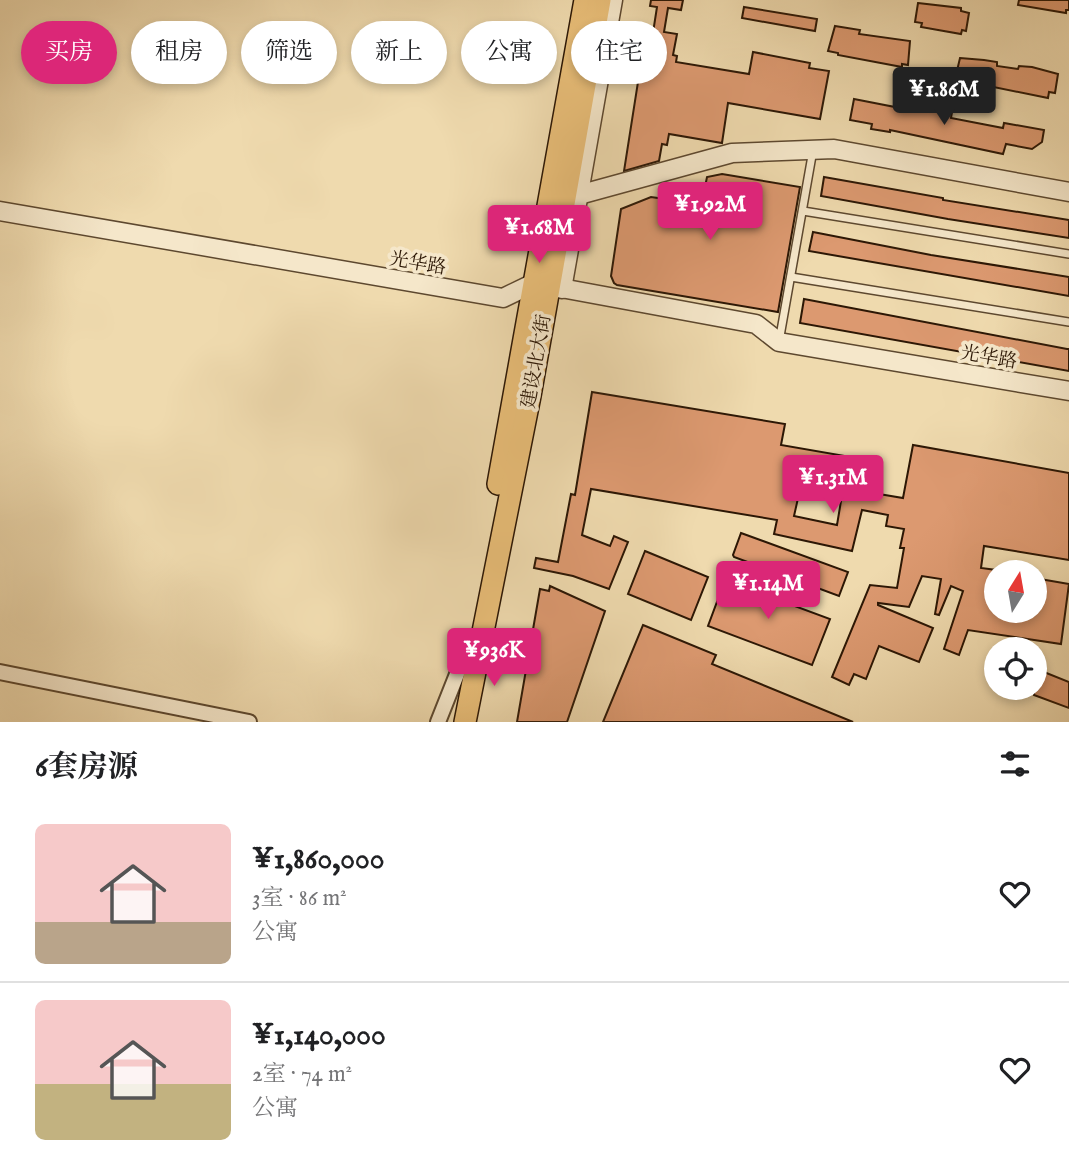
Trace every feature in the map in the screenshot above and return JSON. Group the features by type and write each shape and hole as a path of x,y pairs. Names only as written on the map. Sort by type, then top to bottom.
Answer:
{"main road":[{"path":"548,286 586,0"},
{"name":"建设北大街","path":"465,722 475,647 530,396 548,286 571,197 600,0"},
{"path":"453,722 475,647"}],"street":[{"path":"613,0 571,197 732,153 813,149 834,149 1069,192"},
{"name":"光华路","path":"0,211 503,298 548,286 756,324 779,342 1069,391"},
{"path":"438,722 475,647"},
{"path":"474,722 475,647"},
{"path":"0,672 248,722"}],"lane":[{"path":"779,342 813,149"},
{"path":"803,211 1069,254"},
{"path":"791,277 1069,322"}],"building":[{"path":"651,0 683,0 681,10 668,8 666,21 655,21 657,7 650,6"},
{"path":"1019,0 1069,0 1069,10 1066,10 1066,13 1018,5"},
{"path":"918,3 961,8 961,11 969,13 966,31 962,30 961,34 921,27 922,23 915,22"},
{"path":"744,7 817,19 815,31 742,18"},
{"path":"835,26 860,30 859,34 910,41 908,65 902,64 902,67 828,51"},
{"path":"667,32 677,34 673,55 677,56 676,62 749,74 753,52 810,63 809,68 829,71 820,119 728,103 722,143 669,134 667,145 662,144 659,161 624,171 638,84 667,84"},
{"path":"960,58 997,62 997,66 1018,69 1019,66 1032,67 1058,74 1055,93 1049,92 1048,98 964,81 965,77 956,75"},
{"path":"854,99 895,107 896,101 952,112 951,118 1003,128 1004,123 1044,130 1042,142 1032,149 1006,144 1003,154 890,130 871,129 872,124 850,120"},
{"path":"722,174 800,187 778,312 614,283 611,276 621,209 651,197 678,197 679,188 704,192 707,177"},
{"path":"824,177 1069,220 1069,238 821,196"},
{"path":"813,232 931,255 1069,277 1069,296 809,251"},
{"path":"804,299 1069,349 1069,371 800,323"},
{"path":"592,392 785,424 781,445 868,460 864,484 868,485 867,492 903,498 913,445 1069,473 1069,560 984,546 981,568 984,568 984,623 1047,623 1047,580 1069,584 1061,644 1047,642 1047,637 1014,637 968,630 959,655 944,649 963,591 951,586 939,615 935,614 941,579 922,576 909,607 878,603 933,628 919,662 879,646 866,679 854,674 849,685 832,677 870,585 897,588 904,548 900,548 904,529 886,526 888,515 862,510 852,551 774,534 777,520 591,489 582,535 610,546 614,536 628,542 609,589 573,576 534,568 536,558 558,562 571,494 575,495","holes":["803,476 844,483 837,525 794,516"]},
{"path":"741,533 848,572 839,596 734,557"},
{"path":"645,551 708,577 691,620 628,594"},
{"path":"727,575 783,596 781,601 830,619 812,665 708,626"},
{"path":"550,586 605,611 567,722 517,722 540,589 549,591"},
{"path":"643,625 716,655 712,664 853,722 603,722"},
{"path":"1047,673 1069,682 1069,708 1047,700"}]}
